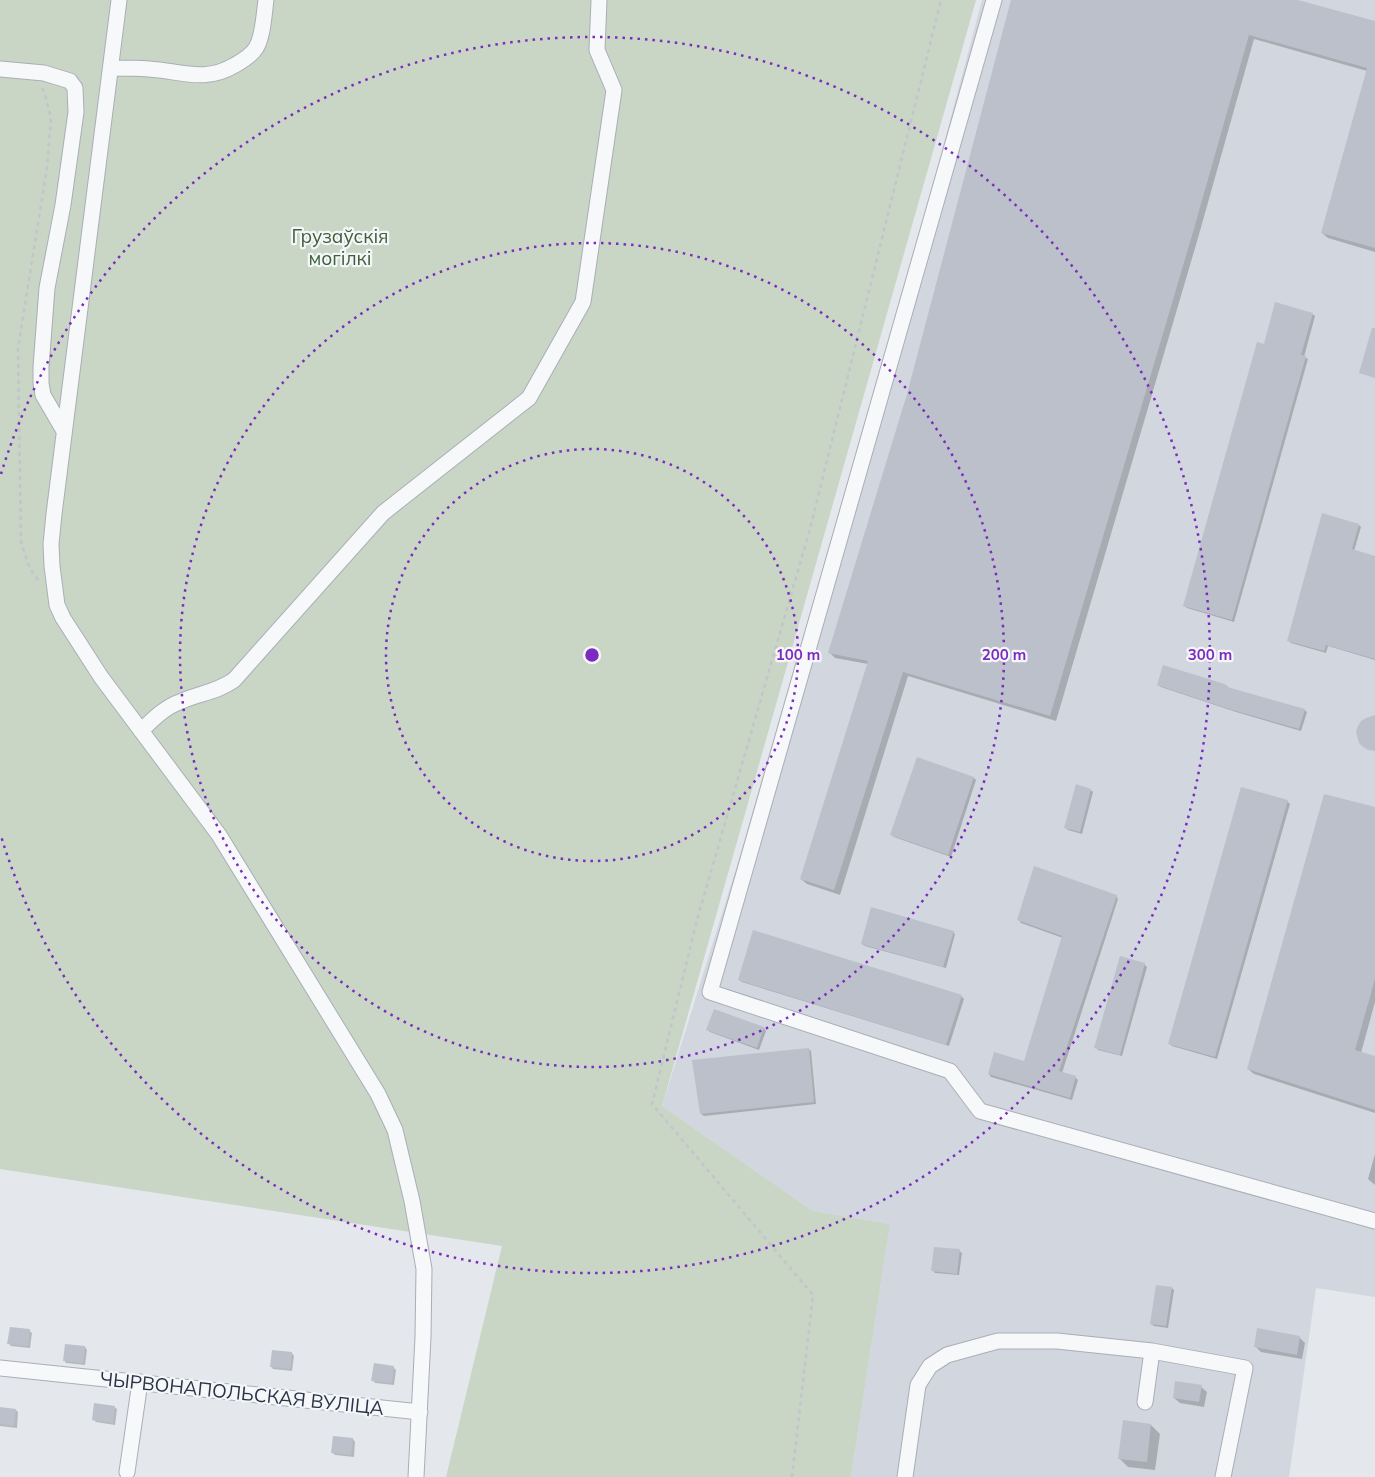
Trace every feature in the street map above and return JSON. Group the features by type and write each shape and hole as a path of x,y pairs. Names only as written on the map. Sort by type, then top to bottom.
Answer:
{"street":[{"path":"119,0 51,544 57,605 62,618 82,649 140,731 219,835 378,1094 395,1130 412,1201 424,1269 416,1477"},
{"path":"111,68 150,69 209,76 231,68 250,55 257,47 266,0"},
{"path":"140,731 167,708 181,701 215,691 234,680 383,513 529,398 583,302 614,90 597,50 599,0"},
{"path":"994,0 710,992 950,1071 980,1111 1375,1221"},
{"path":"0,69 44,72 70,81 75,88 76,112 63,205 47,288 41,367 41,383 44,395 64,431"},
{"path":"905,1477 918,1385 930,1366 947,1355 998,1341 1057,1341 1152,1351 1245,1368 1223,1477"},
{"path":"1145,1402 1152,1351"},
{"name":"ЧЫРВОНАПОЛЬСКАЯ ВУЛІЦА","path":"0,1368 420,1412"},
{"path":"127,1472 140,1382"}],"path":[{"path":"792,1477 813,1296"}],"shaded area":[{"path":"982,0 1375,0 1375,1297 1316,1288 1289,1477 851,1477 890,1224 813,1211 662,1106 739,859 933,185"}],"green space":[{"name":"Грузаўскія могілкі","path":"0,0 976,0 662,1106 813,1211 890,1224 851,1477 446,1477 502,1246 0,1169"}],"building":[{"path":"1011,0 1298,0 1375,21 1375,248 1321,233 1367,68 1249,35 1193,232 1050,716 903,672 834,890 800,879 868,661 828,653 907,394"},
{"path":"1275,302 1313,313 1301,355 1306,356 1232,620 1183,606 1257,342 1264,344"},
{"path":"1372,328 1375,328 1375,378 1359,373"},
{"path":"1322,513 1359,524 1352,549 1375,556 1375,659 1326,645 1324,651 1287,641"},
{"path":"1163,665 1227,685 1227,687 1305,709 1299,729 1232,710 1157,685"},
{"path":"1375,715 1375,751 1368,750 1359,743 1356,732 1361,721"},
{"path":"917,757 974,777 948,855 890,835"},
{"path":"1076,784 1091,789 1080,832 1064,828"},
{"path":"1241,787 1288,800 1215,1057 1168,1044"},
{"path":"1324,794 1375,807 1375,979 1355,1050 1375,1056 1375,1110 1247,1069"},
{"path":"1034,866 1117,895 1059,1071 1076,1076 1070,1098 988,1074 994,1052 1024,1061 1062,936 1017,920"},
{"path":"871,907 954,931 943,967 861,944"},
{"path":"753,930 962,995 946,1045 738,980"},
{"path":"1120,956 1145,963 1120,1055 1094,1048"},
{"path":"714,1009 764,1027 757,1048 706,1030"},
{"path":"809,1048 814,1102 700,1114 692,1060"},
{"path":"934,1247 960,1249 957,1274 931,1271"},
{"path":"1156,1285 1172,1287 1166,1326 1150,1324"},
{"path":"10,1327 30,1329 28,1346 7,1344"},
{"path":"1257,1328 1300,1336 1297,1355 1254,1347"},
{"path":"65,1344 85,1346 83,1363 63,1361"},
{"path":"272,1350 292,1352 290,1369 270,1367"},
{"path":"374,1363 394,1366 392,1383 371,1381"},
{"path":"1175,1381 1202,1385 1199,1402 1173,1398"},
{"path":"94,1403 115,1406 113,1423 92,1420"},
{"path":"0,1407 16,1409 14,1426 0,1424"},
{"path":"1123,1420 1151,1424 1147,1462 1118,1459"},
{"path":"333,1436 353,1438 351,1455 331,1453"}]}
